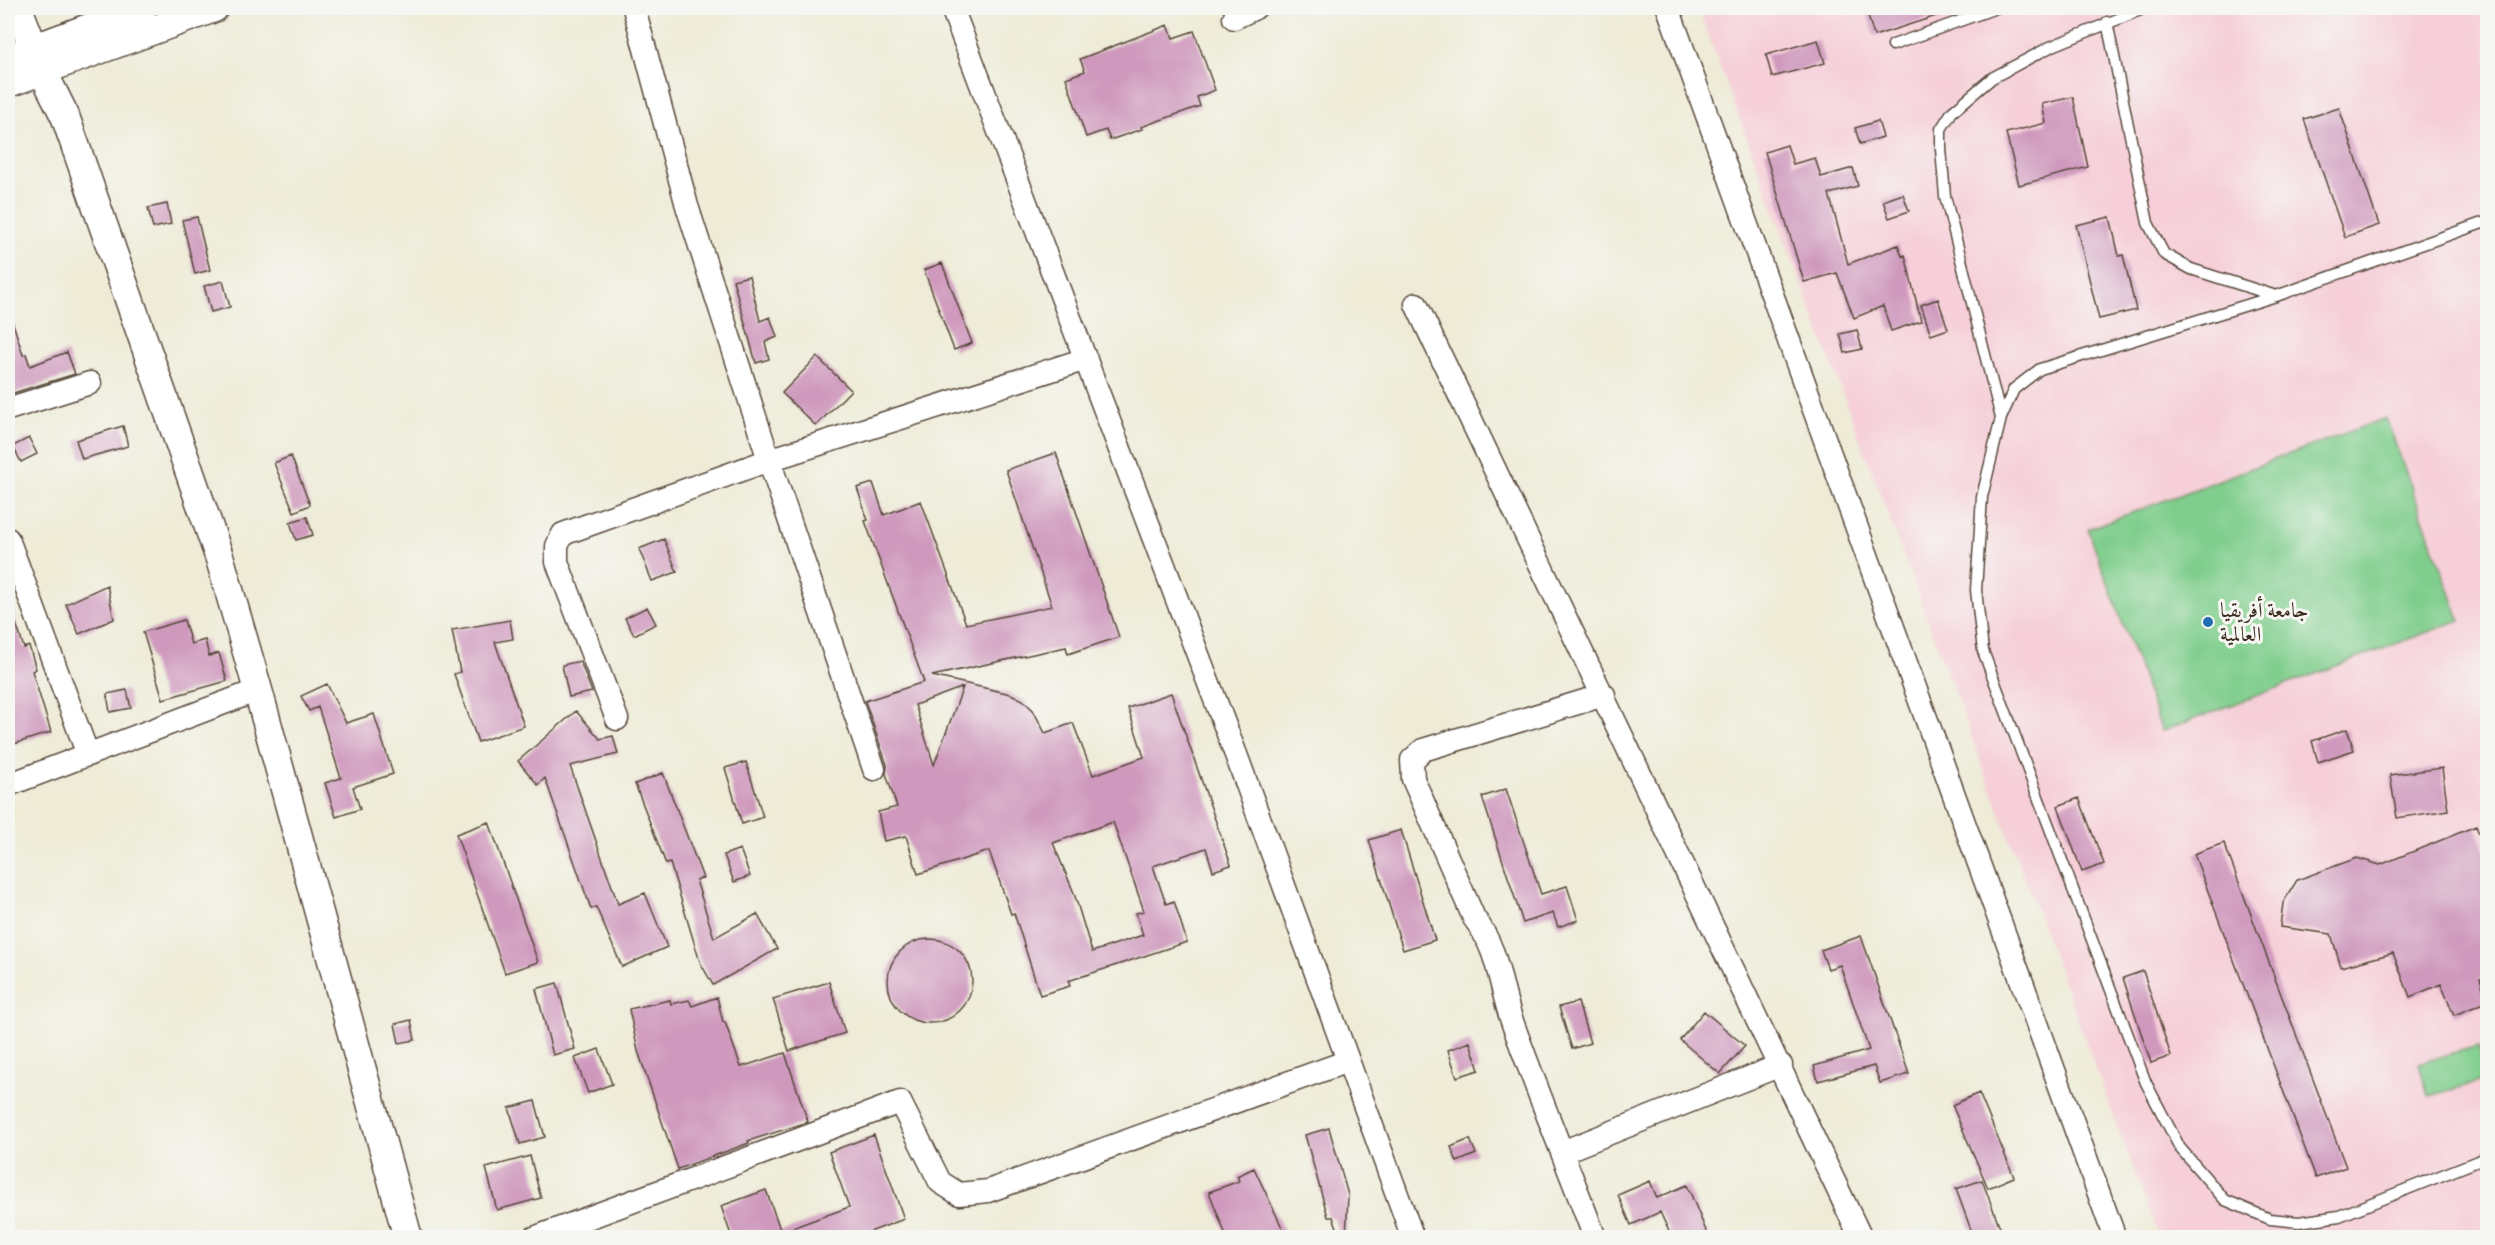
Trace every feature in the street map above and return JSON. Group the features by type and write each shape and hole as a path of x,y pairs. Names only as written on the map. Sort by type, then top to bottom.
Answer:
{"street":[{"path":"18,8 38,59 65,116 220,559 408,1238"},
{"path":"8,83 38,59 142,8"},
{"path":"8,58 38,59 214,8"},
{"path":"634,8 687,206 769,460 874,769"},
{"path":"952,8 1238,760 1413,1238"},
{"path":"1234,18 1255,8"},
{"path":"1668,8 2115,1238"},
{"path":"1416,303 1781,1065 1861,1238"},
{"path":"616,719 557,562 557,546 562,534 769,460 1086,359"},
{"path":"8,409 90,383"},
{"path":"8,539 88,754"},
{"path":"8,785 258,690"},
{"path":"1595,1238 1512,1021 1496,955 1487,935 1474,918 1413,779 1412,760 1423,750 1604,695"},
{"path":"534,1238 900,1102 940,1182 959,1194 988,1191 1348,1061"},
{"path":"1562,1152 1781,1065"}],"lane":[{"path":"1893,45 1996,8"},
{"path":"2001,418 1945,196 1941,129 1952,112 1992,78 2049,47 2145,8"},
{"path":"2108,22 2148,223 2164,254 2191,269 2277,296"},
{"path":"2487,220 2277,296 2040,369 2014,389 2001,418 1982,497 1976,590 1983,651 2146,1083 2180,1148 2225,1200 2271,1219 2299,1222 2339,1216 2487,1157"}],"shaded area":[{"name":"جامعة أفريقيا العالمية","path":"1698,8 2487,8 2487,1237 2159,1237"}],"green space":[{"path":"2386,418 2460,620 2162,731 2088,529"},
{"path":"2478,1046 2487,1080 2428,1096 2419,1063"}],"building":[{"path":"1895,8 1952,8 1952,11 1874,36 1868,16"},
{"path":"1168,25 1173,38 1194,31 1215,90 1197,97 1200,106 1141,127 1142,129 1110,140 1106,130 1086,137 1066,78 1085,71 1080,59"},
{"path":"1818,40 1825,63 1772,77 1766,55"},
{"path":"2073,97 2088,167 2019,185 2006,133 2046,123 2042,104"},
{"path":"2339,108 2379,225 2345,237 2304,119"},
{"path":"1878,121 1883,137 1860,144 1855,128"},
{"path":"1787,145 1793,164 1815,158 1821,177 1853,168 1858,186 1829,194 1848,264 1898,245 1902,256 1905,255 1921,321 1891,331 1883,306 1854,318 1837,273 1804,282 1765,152"},
{"path":"1903,194 1909,211 1889,218 1883,201"},
{"path":"167,204 171,224 153,228 148,208"},
{"path":"197,217 210,270 195,274 182,220"},
{"path":"2110,217 2119,256 2123,255 2136,310 2099,319 2076,225"},
{"path":"942,263 972,343 954,350 924,270"},
{"path":"749,276 760,321 770,317 777,337 765,342 769,359 756,363 733,280"},
{"path":"223,281 230,307 211,312 204,286"},
{"path":"1938,299 1948,329 1931,335 1921,305"},
{"path":"11,317 23,355 26,354 30,366 67,352 75,374 10,394 8,387 8,318"},
{"path":"1857,330 1862,349 1845,353 1840,334"},
{"path":"817,357 851,390 816,426 782,393"},
{"path":"123,426 128,446 82,459 76,440"},
{"path":"29,438 37,454 21,462 13,446"},
{"path":"1056,453 1119,637 1068,654 1066,647 932,676 1011,694 1023,700 1033,710 1045,733 1073,723 1093,775 1144,757 1128,708 1171,693 1231,865 1213,871 1206,848 1153,866 1166,904 1174,901 1187,942 1068,981 1070,986 1040,995 1014,913 1011,914 989,851 918,874 906,836 884,841 878,812 897,807 886,774 887,765 865,701 924,682 865,521 868,520 857,488 873,483 884,515 921,501 966,624 1052,606 1006,470","holes":["963,687 934,765 915,705","1113,822 1144,911 1136,913 1143,935 1092,952 1074,893 1053,843"]},
{"path":"291,456 310,505 294,512 274,463"},
{"path":"307,517 313,535 296,540 290,522"},
{"path":"664,539 677,572 652,581 639,549"},
{"path":"107,585 114,619 79,634 66,604"},
{"path":"647,607 656,624 634,635 625,618"},
{"path":"11,608 24,648 29,646 36,669 32,671 51,732 8,746 8,609"},
{"path":"184,620 191,644 205,640 209,656 219,653 227,681 163,699 143,632"},
{"path":"510,620 513,639 495,642 524,726 478,742 454,674 460,672 452,630"},
{"path":"580,661 592,692 569,697 562,665"},
{"path":"327,684 346,723 374,714 393,774 353,787 360,809 336,817 325,783 341,778 318,707 309,711 301,696"},
{"path":"127,690 131,708 110,712 107,694"},
{"path":"576,711 600,739 613,736 618,754 570,766 618,904 645,893 667,947 622,967 596,907 591,909 545,778 538,785 518,761"},
{"path":"2347,729 2354,750 2318,762 2312,741"},
{"path":"746,762 763,817 742,824 725,768"},
{"path":"2442,768 2448,810 2397,818 2390,775"},
{"path":"663,773 703,878 696,880 714,938 757,914 777,949 713,985 700,962 670,863 666,864 635,784"},
{"path":"1506,789 1541,894 1567,886 1578,920 1558,927 1553,913 1523,923 1482,797"},
{"path":"2079,798 2104,864 2082,872 2058,806"},
{"path":"489,822 538,962 505,973 456,834"},
{"path":"2476,826 2487,854 2487,977 2480,978 2487,1002 2454,1015 2441,984 2410,997 2393,953 2341,967 2331,934 2280,927 2283,903 2297,880 2357,858 2380,865"},
{"path":"1401,830 1435,940 1403,950 1369,840"},
{"path":"2224,843 2346,1167 2316,1178 2194,854"},
{"path":"740,849 750,876 734,882 724,855"},
{"path":"1861,936 1909,1074 1880,1083 1874,1066 1818,1081 1814,1066 1869,1050 1840,965 1828,969 1821,950"},
{"path":"930,939 953,946 965,958 972,981 965,1004 953,1016 930,1023 907,1016 895,1004 888,981 895,958 907,946"},
{"path":"2143,971 2171,1056 2151,1063 2123,978"},
{"path":"829,982 845,1033 789,1051 773,999"},
{"path":"557,983 575,1049 553,1055 536,989"},
{"path":"717,997 723,1022 725,1022 741,1067 785,1053 808,1122 748,1141 749,1143 678,1169 638,1051 629,1009 670,1000 671,1004 689,1000 692,1006"},
{"path":"1578,1002 1590,1043 1572,1049 1559,1007"},
{"path":"1704,1011 1745,1046 1720,1074 1680,1040"},
{"path":"411,1020 415,1040 399,1043 395,1024"},
{"path":"1470,1042 1479,1070 1457,1077 1448,1050"},
{"path":"599,1049 612,1084 588,1093 575,1058"},
{"path":"1979,1093 2014,1177 1988,1188 1952,1105"},
{"path":"535,1101 545,1137 520,1144 509,1108"},
{"path":"1329,1128 1348,1195 1346,1238 1341,1238 1333,1217 1328,1217 1305,1135"},
{"path":"874,1135 904,1219 854,1238 732,1238 721,1206 766,1190 781,1232 849,1207 829,1152"},
{"path":"1470,1139 1476,1154 1457,1162 1451,1147"},
{"path":"530,1156 541,1198 497,1210 486,1168"},
{"path":"1254,1168 1287,1238 1227,1238 1209,1192 1239,1181 1237,1176"},
{"path":"1982,1180 2004,1238 1974,1238 1956,1189"},
{"path":"1650,1181 1657,1198 1687,1185 1709,1238 1672,1238 1660,1212 1631,1225 1618,1195"}],"place":[{"name":"جامعة أفريقيا العالمية","path":"2208,622"}]}
